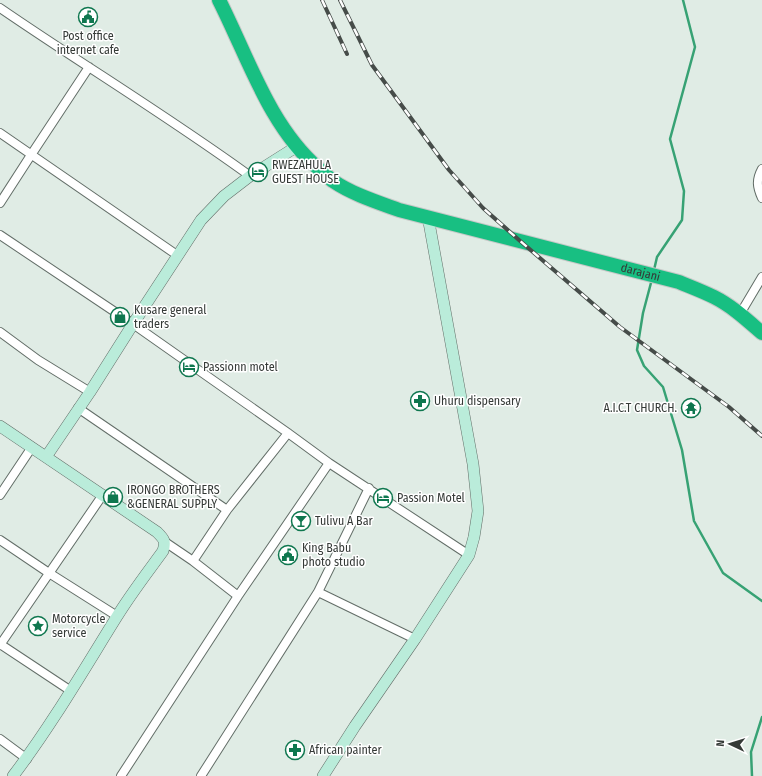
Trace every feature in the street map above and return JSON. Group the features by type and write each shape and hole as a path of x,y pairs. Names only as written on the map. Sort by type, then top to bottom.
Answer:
{"highway":[{"name":"darajani","path":"219,0 270,108 296,146 311,162 332,180 347,189 388,206 679,282 698,289 715,298 740,314 762,334"}],"street":[{"path":"0,8 198,139 250,176"},
{"path":"0,203 89,67"},
{"path":"0,133 178,255"},
{"path":"46,456 90,392 201,220 224,196 250,176 296,146"},
{"path":"762,169 758,178 758,188 762,198"},
{"path":"323,776 355,726 415,639 469,555 474,537 478,511 473,464 428,217"},
{"path":"0,235 133,324 288,432 329,463 469,555"},
{"path":"740,314 762,277"},
{"path":"0,332 38,360 90,392"},
{"path":"78,408 227,510"},
{"path":"0,426 157,532 165,542 193,561 238,596"},
{"path":"193,561 227,510 288,432"},
{"path":"0,496 32,447"},
{"path":"121,776 238,596 329,463"},
{"path":"201,776 318,592 369,488"},
{"path":"71,691 0,645 102,496"},
{"path":"0,540 117,616"},
{"path":"13,776 27,759 117,616 163,551 165,542"},
{"path":"318,592 415,639"},
{"path":"0,739 27,759"}],"waterway":[{"path":"654,270 657,257 682,220 684,191 670,139 695,47 683,0"},
{"path":"652,279 643,313 637,350 644,366 663,387 682,450 694,521 723,573 762,601"},
{"path":"752,776 751,752 762,717"}],"railway":[{"path":"322,0 347,54"},
{"path":"340,0 372,65 449,170 483,208 620,327 729,407 762,436"}],"place":[{"name":"Post office internet cafe","path":"88,17"},
{"name":"RWEZAHULA GUEST HOUSE","path":"258,172"},
{"name":"Kusare general traders","path":"120,317"},
{"name":"Passionn motel","path":"189,367"},
{"name":"Uhuru dispensary","path":"420,401"},
{"name":"A.I.C.T CHURCH.","path":"691,408"},
{"name":"IRONGO BROTHERS &GENERAL SUPPLY","path":"113,497"},
{"name":"Passion Motel","path":"383,498"},
{"name":"Tulivu A Bar","path":"301,521"},
{"name":"King Babu photo studio","path":"288,555"},
{"name":"Motorcycle service","path":"38,626"},
{"name":"African painter","path":"295,750"}]}
